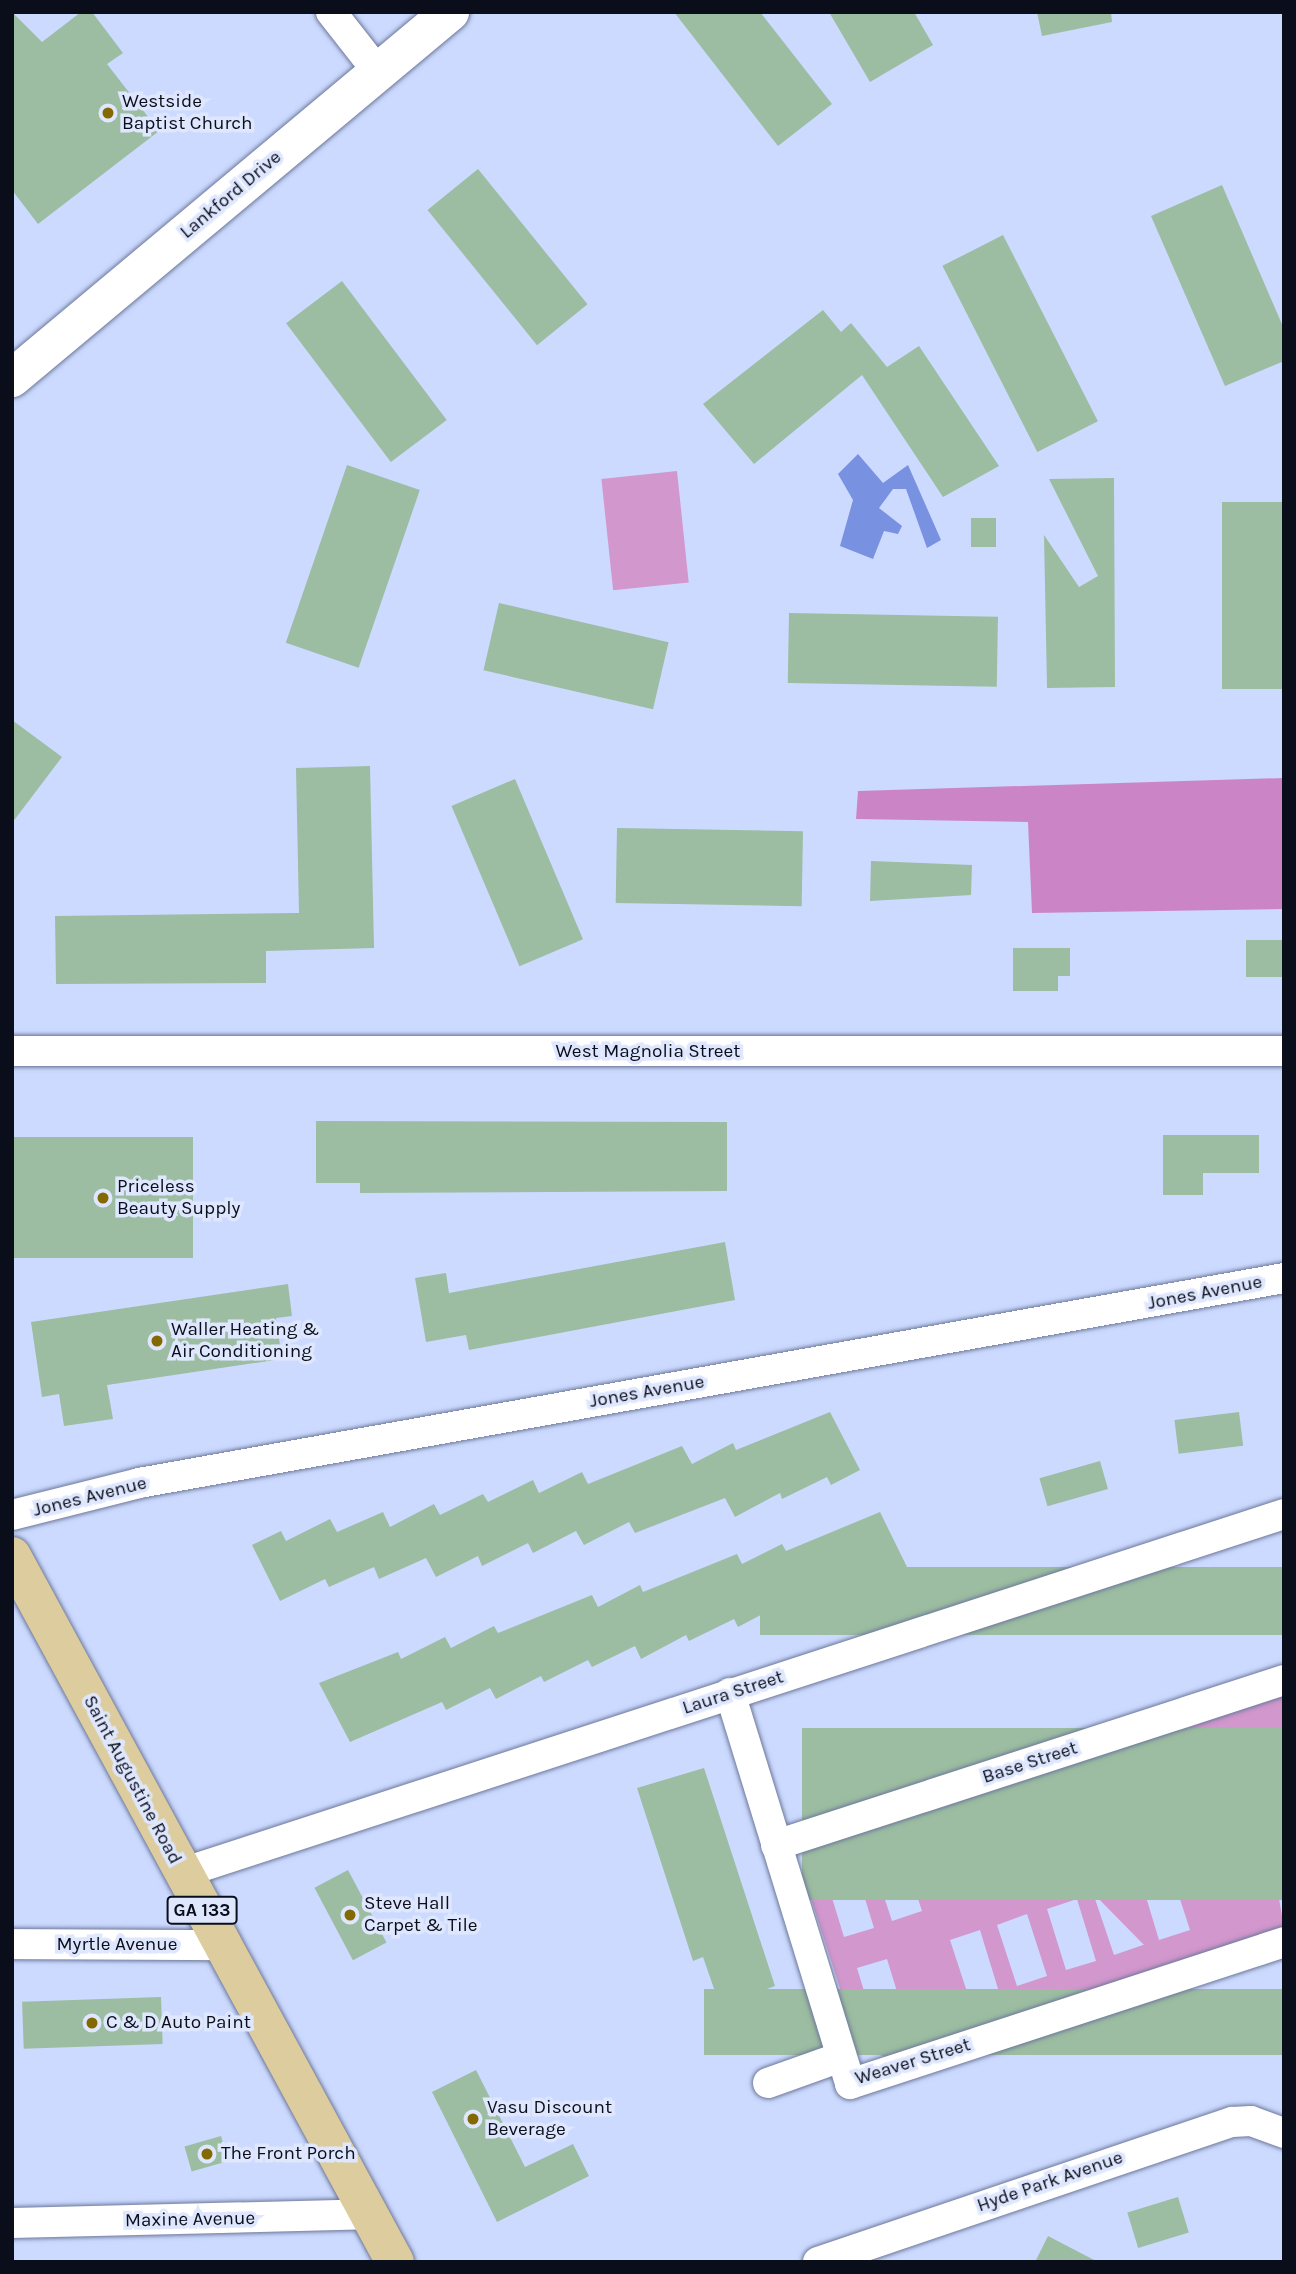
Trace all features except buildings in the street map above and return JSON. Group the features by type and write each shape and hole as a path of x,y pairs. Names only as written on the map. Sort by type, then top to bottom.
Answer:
{"main road":[{"name":"Lankford Drive","path":"12,378 450,12"},
{"name":"Saint Augustine Road","path":"12,1556 395,2262"}],"street":[{"path":"331,12 378,72"},
{"name":"West Magnolia Street","path":"12,1051 1284,1051"},
{"name":"Jones Avenue","path":"12,1515 139,1483 1284,1278"},
{"name":"Laura Street","path":"182,1873 1284,1514"},
{"name":"Base Street","path":"776,1845 1284,1680"},
{"name":"Weaver Street","path":"730,1693 850,2084 1284,1942"},
{"name":"Myrtle Avenue","path":"12,1944 221,1945"},
{"path":"768,2083 841,2057"},
{"name":"Hyde Park Avenue","path":"818,2262 1232,2122 1251,2120 1284,2133"},
{"name":"Maxine Avenue","path":"12,2223 368,2214"}],"shaded area":[{"path":"677,471 689,582 613,590 601,479"},
{"path":"1284,778 1284,909 1032,913 1028,822 856,819 858,791"},
{"path":"1284,1696 1284,1733 1282,1728 1252,1739 1284,1928 885,2057 859,2047 804,1877 817,1848","holes":["1186,1759 1206,1821 1155,1770","902,1850 922,1911 892,1921 872,1860","855,1866 874,1928 844,1937 825,1875","1170,1868 1190,1930 1159,1940 1140,1877","1093,1893 1144,1945 1114,1955","1077,1899 1096,1961 1066,1970 1047,1909","1027,1914 1047,1976 1017,1986 997,1925","980,1930 999,1992 970,2001 950,1940","887,1959 906,2021 876,2030 857,1968"]}],"water":[{"path":"858,454 883,483 908,465 941,540 927,548 906,489 893,489 879,508 902,526 898,534 884,531 873,559 840,546 853,500 838,474"}],"place":[{"name":"Westside Baptist Church","path":"108,113"},
{"name":"Priceless Beauty Supply","path":"103,1198"},
{"name":"Waller Heating & Air Conditioning","path":"157,1341"},
{"name":"Steve Hall Carpet & Tile","path":"350,1915"},
{"name":"C & D Auto Paint","path":"92,2023"},
{"name":"Vasu Discount Beverage","path":"473,2119"},
{"name":"The Front Porch","path":"207,2154"}]}
